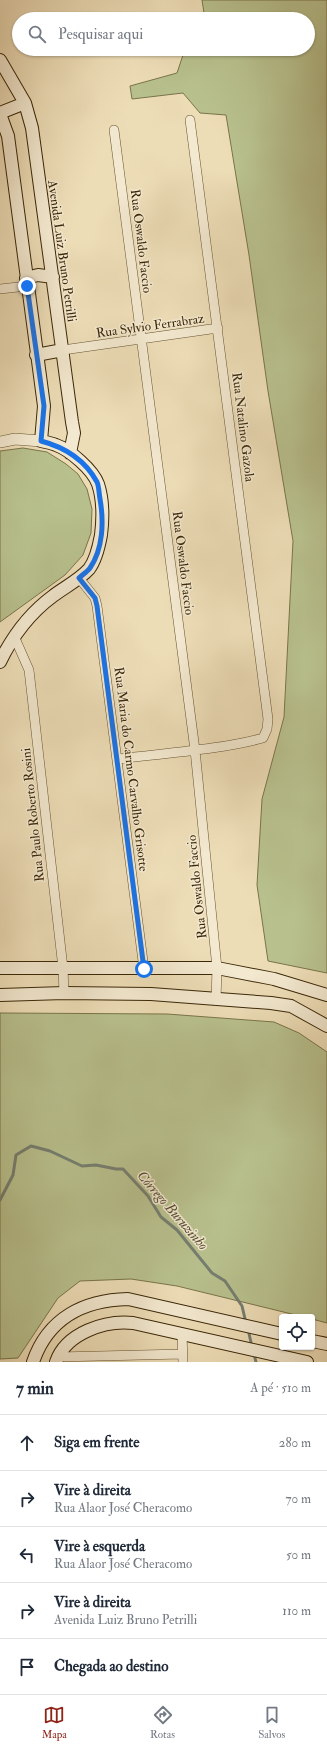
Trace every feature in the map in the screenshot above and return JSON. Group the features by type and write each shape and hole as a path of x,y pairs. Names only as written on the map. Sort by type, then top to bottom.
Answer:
{"main road":[{"name":"Avenida Luiz Bruno Petrilli","path":"0,60 24,103 32,128 74,432 70,453"},
{"path":"0,662 14,636 40,607 52,596 79,578 90,568 99,548 103,524 98,483 86,467 70,453 57,445 41,441 44,406 26,282 8,136 0,114 24,103"},
{"path":"26,282 38,275 53,277"},
{"path":"36,354 63,350"},
{"path":"1,968 217,968 274,979 327,996"},
{"path":"0,995 64,993 151,994 291,1006 327,1026"},
{"path":"33,1362 40,1346 58,1321 84,1306 113,1299 128,1299 279,1333"},
{"path":"57,1360 72,1341 80,1335 101,1325 112,1323 133,1323 307,1362"},
{"path":"315,1341 327,1344"}],"street":[{"name":"Rua Natalino Gazola","path":"190,120 268,719 267,729 263,738 195,750"},
{"name":"Rua Oswaldo Faccio","path":"114,130 195,750 217,968 216,1000"},
{"path":"0,289 26,282"},
{"name":"Rua Sylvio Ferrabraz","path":"63,350 218,328"},
{"path":"0,442 15,439 41,441"},
{"name":"Rua Maria do Carmo Carvalho Grisotte","path":"79,578 95,598 97,606 144,969"},
{"name":"Rua Paulo Roberto Rosini","path":"14,636 29,670 63,968 64,993"},
{"path":"118,759 195,750"},
{"path":"57,1360 183,1358 182,1334"}],"green space":[{"path":"202,0 327,0 327,973 268,961 257,885 262,799 284,717 293,541 268,391 249,255 226,115 200,113 183,93 132,99 130,86 177,73 183,56 315,56 315,12 204,12"},
{"path":"23,448 47,452 66,464 78,474 87,489 92,509 91,533 83,555 65,575 0,622 0,451"},
{"path":"0,1013 167,1014 274,1022 299,1033 327,1052 327,1323 315,1320 315,1314 292,1314 177,1286 131,1279 80,1281 58,1298 18,1358 0,1359"}],"waterway":[{"name":"Córrego Buruzinho","path":"0,1200 13,1175 16,1155 31,1146 50,1151 82,1166 96,1165 123,1169 148,1196 161,1217 177,1230 212,1273 225,1281 242,1306 246,1323"},
{"name":"Córrego Buruzinho","path":"248,1329 252,1347"},
{"name":"Córrego Buruzinho","path":"254,1354 256,1362"}],"route":[{"path":"27,286 44,406 41,441 57,445 70,453 86,467 98,483 103,524 99,548 90,568 79,578 95,598 97,606 144,969"}]}
